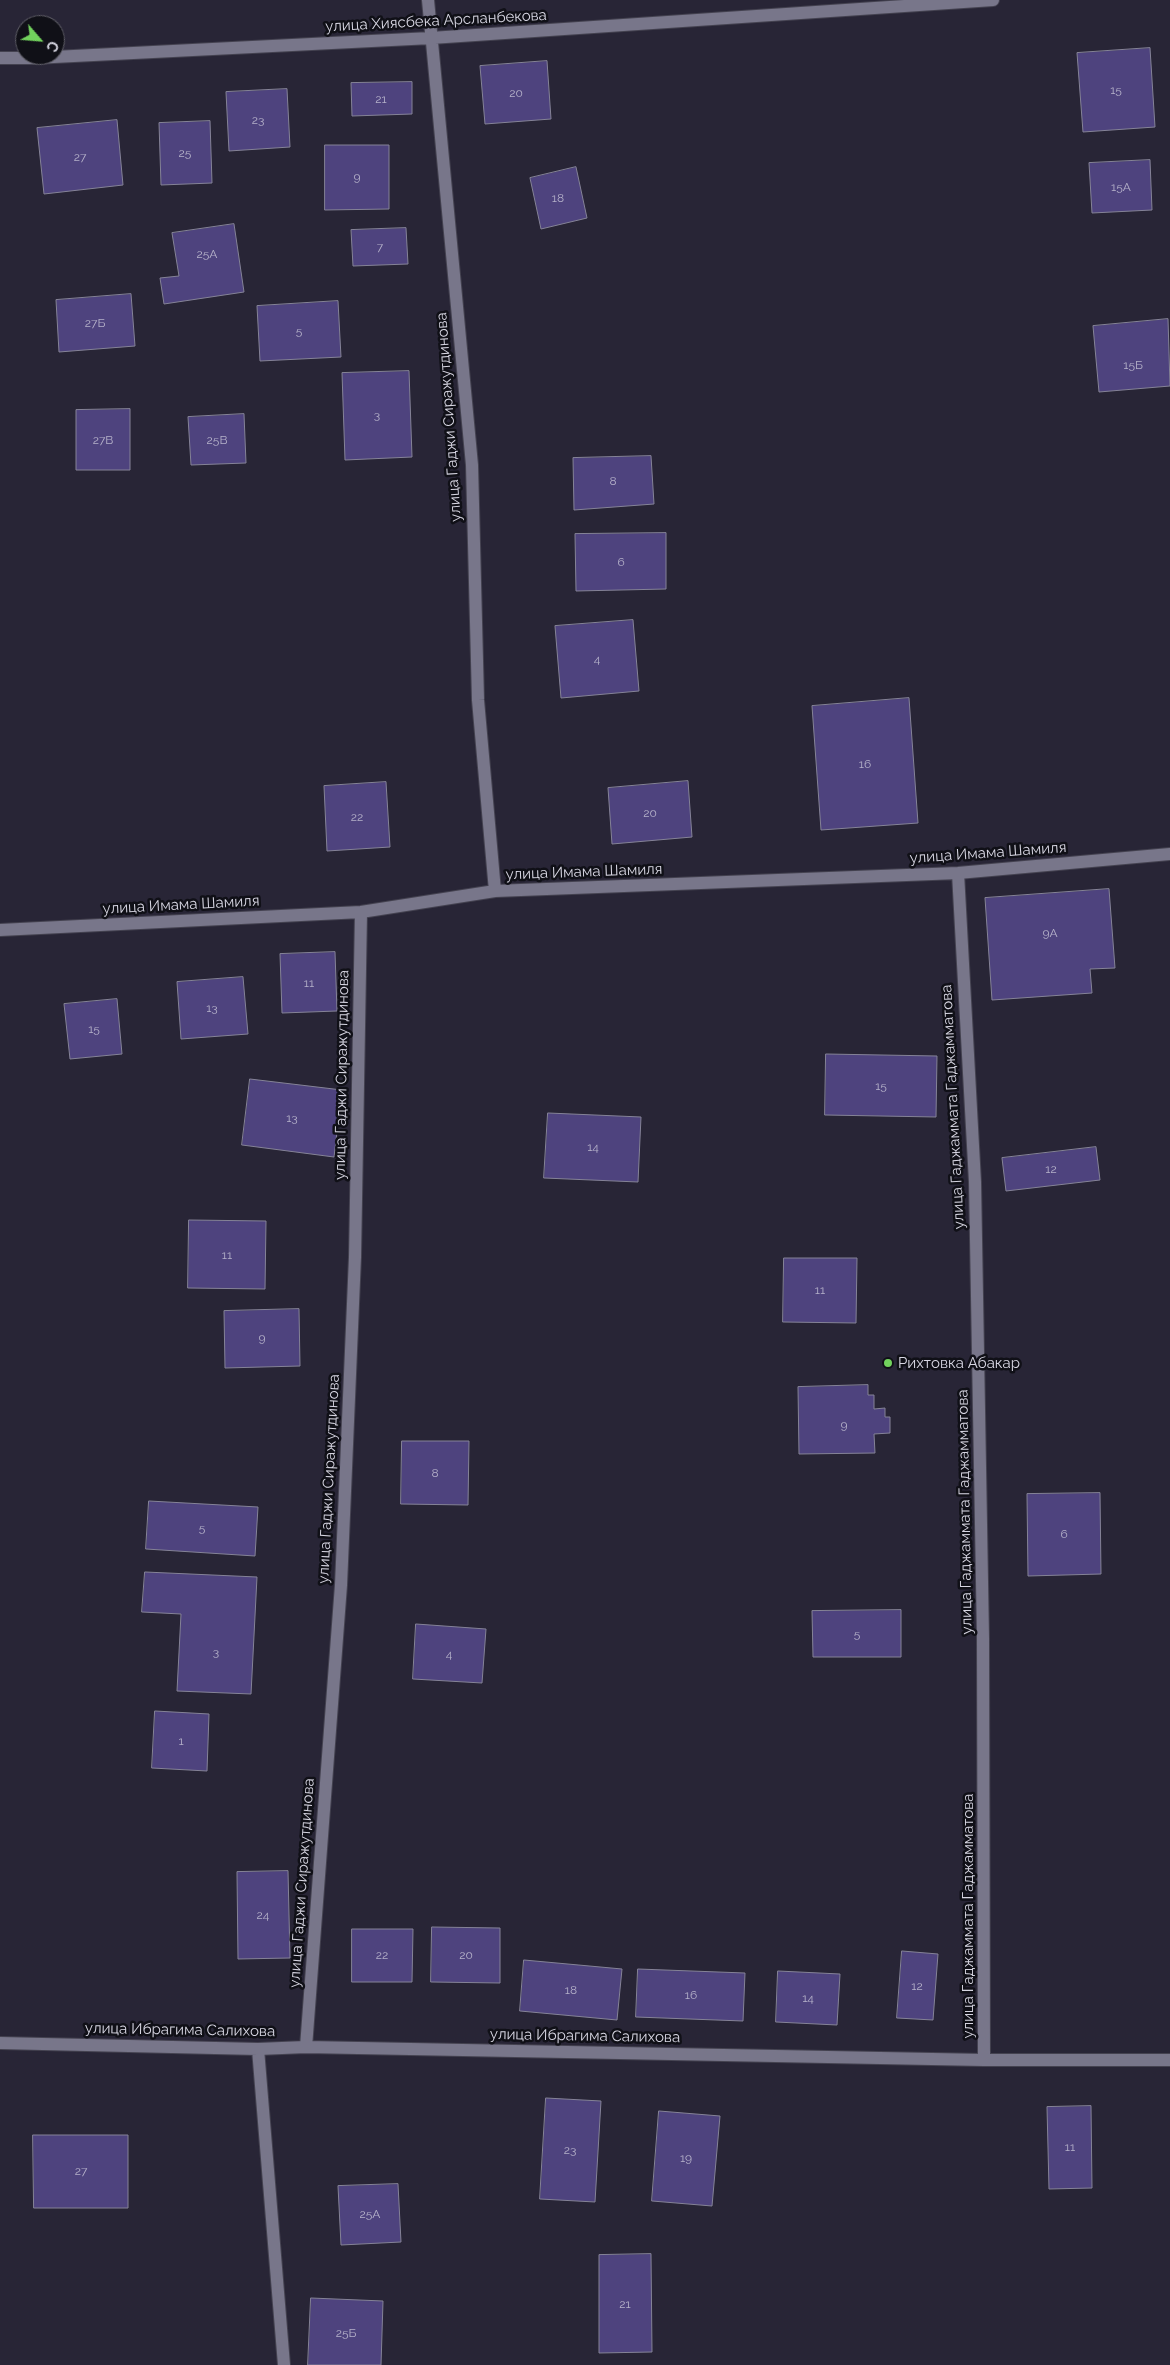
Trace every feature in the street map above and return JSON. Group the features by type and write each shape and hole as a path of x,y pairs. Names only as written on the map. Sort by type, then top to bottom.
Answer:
{"street":[{"name":"улица Гаджи Сиражутдинова","path":"428,0 472,465 478,700 495,891"},
{"name":"улица Хиясбека Арсланбекова","path":"0,58 34,58 431,38 861,4 993,0"},
{"name":"улица Имама Шамиля","path":"0,930 361,912 495,891 958,874 1170,854"},
{"name":"улица Гаджаммата Гаджамматова","path":"958,874 975,1182 984,1638 984,2060"},
{"name":"улица Гаджи Сиражутдинова","path":"306,2047 341,1585 355,1257 361,912"},
{"name":"улица Ибрагима Салихова","path":"0,2043 258,2049 306,2047 984,2060 1170,2060"},
{"path":"258,2049 284,2365"}],"building":[{"path":"1150,48 1155,127 1083,132 1077,53"},
{"path":"547,61 551,119 485,124 480,66"},
{"path":"412,82 412,114 352,116 351,83"},
{"path":"287,89 290,147 229,151 226,92"},
{"path":"117,120 123,185 44,194 37,128"},
{"path":"210,121 212,183 161,185 159,123"},
{"path":"325,145 389,145 389,209 325,210"},
{"path":"1150,160 1152,210 1092,213 1089,163"},
{"path":"576,167 587,218 541,229 530,178"},
{"path":"234,224 244,292 164,304 160,278 179,276 172,233"},
{"path":"406,228 408,264 353,266 351,230"},
{"path":"131,294 135,346 59,352 56,300"},
{"path":"338,301 341,357 260,361 257,306"},
{"path":"1168,319 1170,386 1099,392 1093,326"},
{"path":"409,371 412,457 345,460 342,373"},
{"path":"130,409 130,470 76,470 76,410"},
{"path":"244,414 246,463 191,465 188,417"},
{"path":"651,456 654,504 574,510 573,458"},
{"path":"666,533 666,589 576,591 575,534"},
{"path":"633,620 639,691 561,698 555,626"},
{"path":"909,698 918,823 821,830 812,706"},
{"path":"688,781 692,837 612,844 608,788"},
{"path":"386,782 390,847 327,851 324,786"},
{"path":"1109,889 1115,968 1090,969 1092,993 992,1000 985,898"},
{"path":"335,952 337,1011 282,1013 280,954"},
{"path":"243,977 248,1034 181,1039 177,982"},
{"path":"117,999 122,1054 70,1059 64,1004"},
{"path":"826,1054 937,1056 936,1117 825,1115"},
{"path":"250,1079 342,1090 334,1157 242,1145"},
{"path":"548,1113 641,1117 638,1182 544,1178"},
{"path":"1096,1147 1100,1180 1006,1191 1002,1158"},
{"path":"189,1220 266,1221 265,1289 188,1288"},
{"path":"784,1258 857,1258 856,1323 783,1322"},
{"path":"299,1309 300,1366 225,1368 224,1311"},
{"path":"868,1385 868,1395 874,1395 874,1409 885,1408 885,1417 890,1417 890,1433 874,1434 875,1453 799,1454 798,1387"},
{"path":"402,1441 469,1441 468,1505 401,1504"},
{"path":"1100,1493 1101,1574 1028,1576 1027,1494"},
{"path":"149,1501 258,1507 255,1556 146,1549"},
{"path":"145,1572 257,1577 251,1694 177,1691 181,1614 142,1612"},
{"path":"901,1610 901,1657 813,1657 812,1611"},
{"path":"416,1624 486,1629 482,1683 413,1679"},
{"path":"155,1711 209,1714 207,1771 152,1768"},
{"path":"288,1871 290,1958 238,1959 237,1872"},
{"path":"432,1927 500,1928 500,1983 431,1982"},
{"path":"352,1929 413,1929 412,1982 352,1982"},
{"path":"902,1951 938,1954 933,2020 897,2018"},
{"path":"524,1960 622,1969 617,2020 520,2011"},
{"path":"638,1969 745,1973 743,2021 636,2017"},
{"path":"778,1971 840,1974 837,2025 776,2022"},
{"path":"546,2098 601,2101 595,2202 540,2199"},
{"path":"1091,2106 1092,2188 1049,2189 1047,2107"},
{"path":"659,2111 720,2116 712,2206 652,2201"},
{"path":"33,2135 128,2135 128,2208 34,2208"},
{"path":"398,2184 401,2242 341,2245 338,2186"},
{"path":"651,2254 652,2352 599,2353 599,2255"},
{"path":"311,2298 383,2301 381,2365 308,2365"}],"place":[{"name":"Рихтовка Абакар","path":"888,1363"}]}
